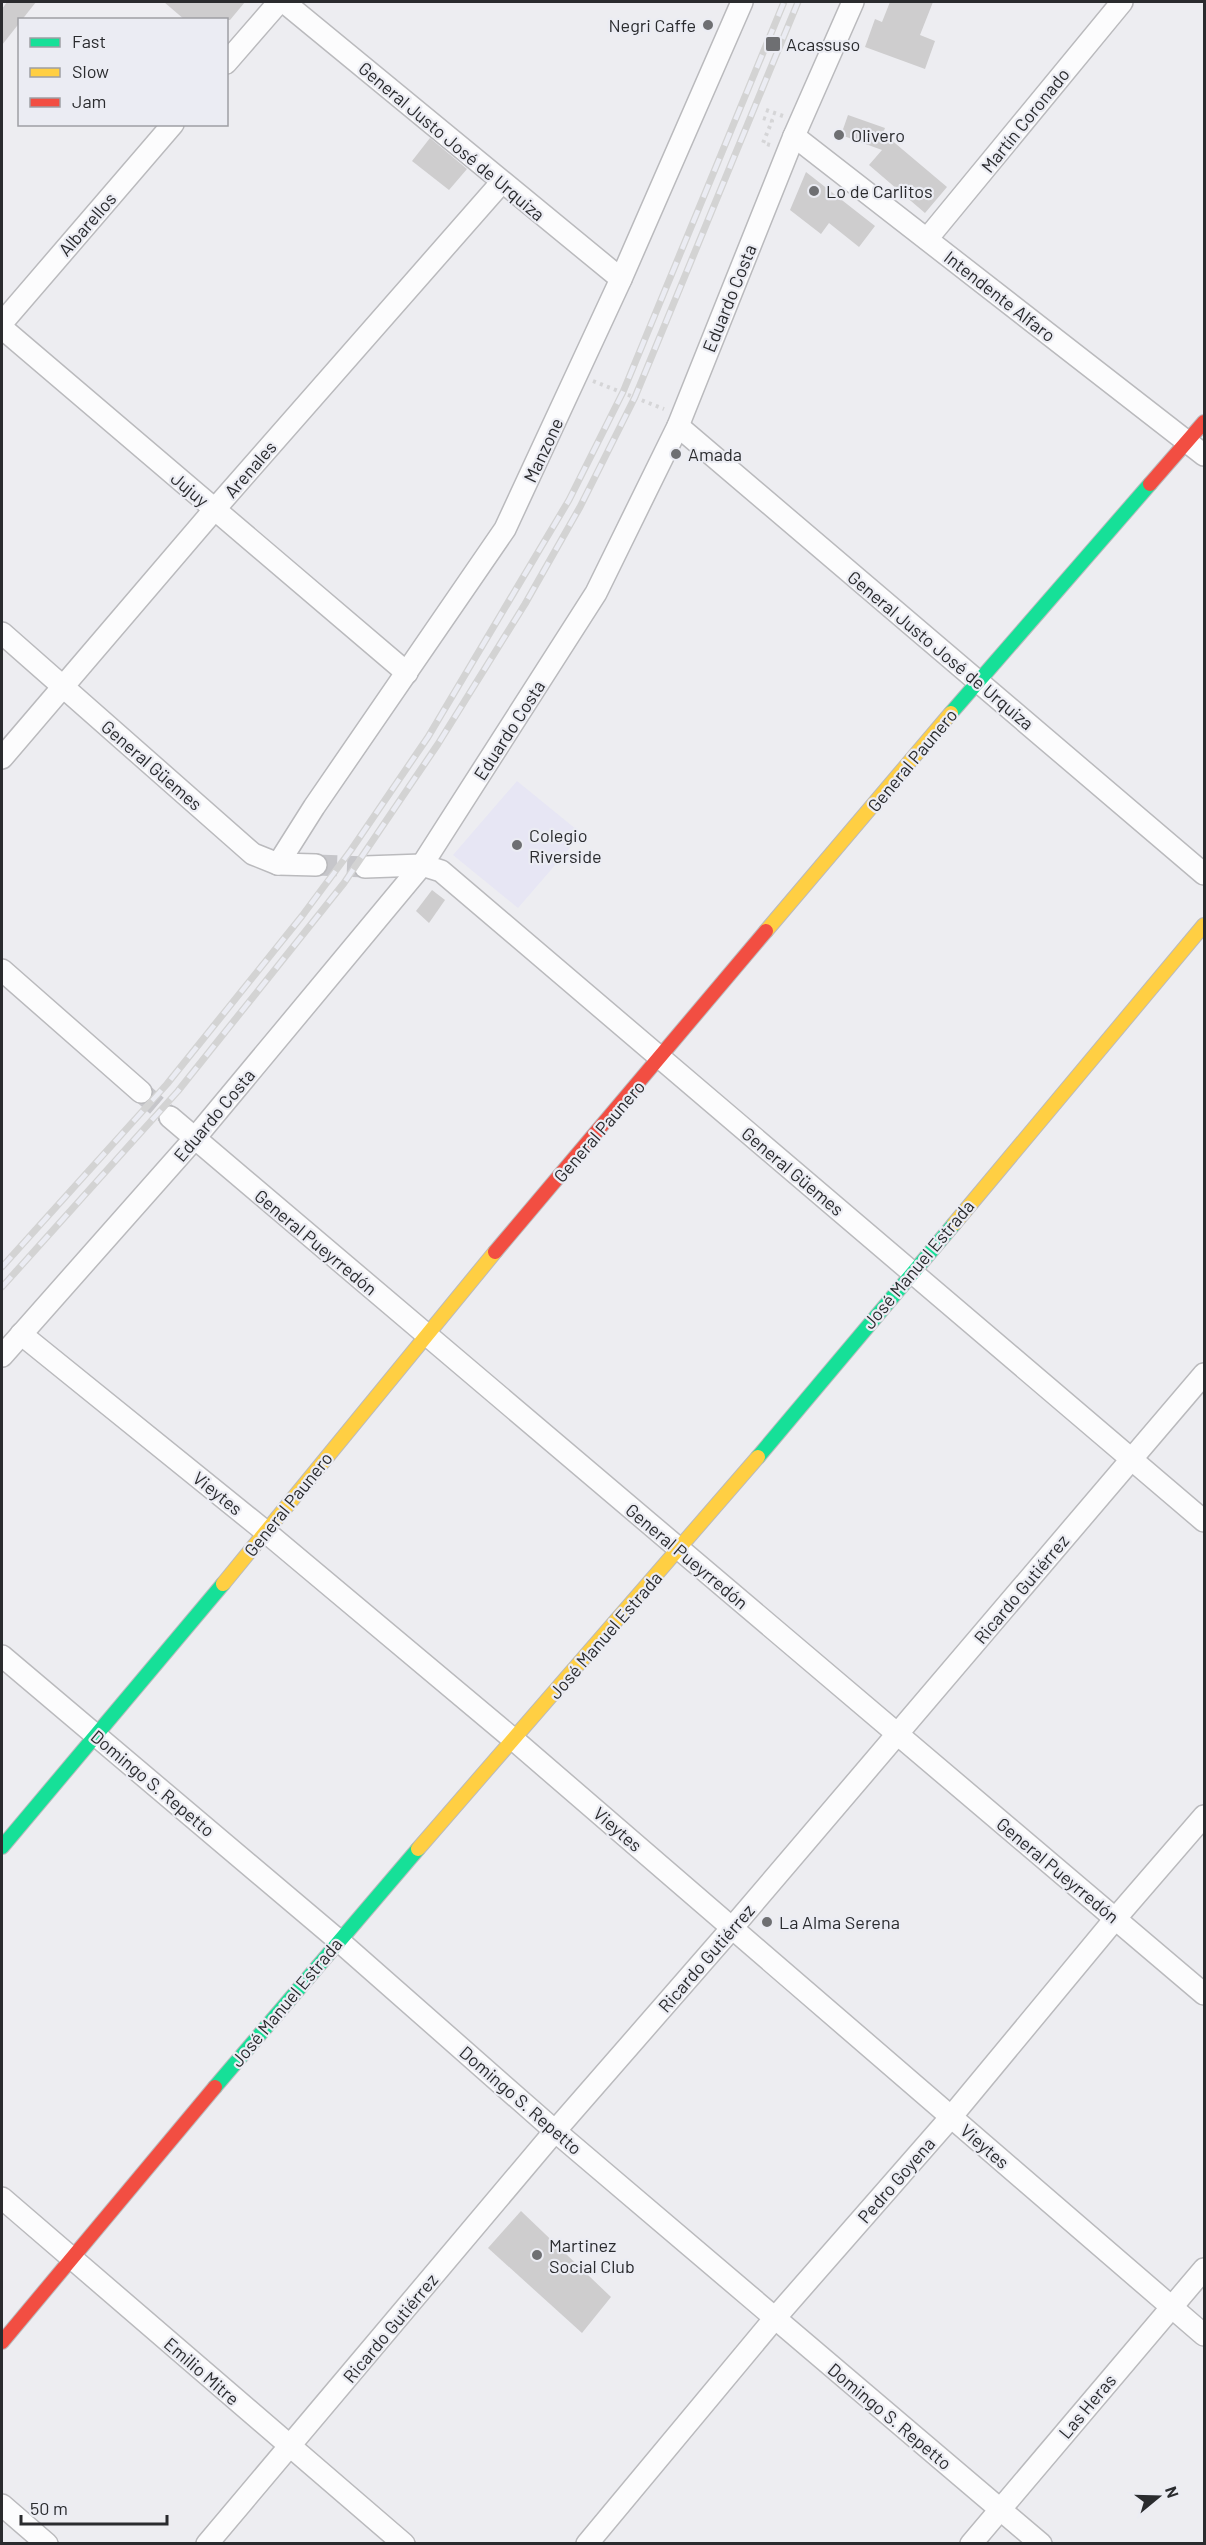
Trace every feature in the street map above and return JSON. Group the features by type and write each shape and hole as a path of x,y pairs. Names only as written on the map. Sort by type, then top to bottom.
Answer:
{"street":[{"path":"228,61 281,2"},
{"name":"General Justo José de Urquiza","path":"281,2 621,279"},
{"name":"Eduardo Costa","path":"2,1356 195,1138 422,865 596,593 680,421 794,136 853,2"},
{"name":"Martín Coronado","path":"927,239 1122,2"},
{"name":"Manzone","path":"279,864 314,807 505,529 621,279 738,4"},
{"name":"Albarellos","path":"2,323 171,126"},
{"name":"Intendente Alfaro","path":"794,136 1204,455"},
{"name":"Arenales","path":"2,758 214,510 501,183"},
{"name":"Jujuy","path":"2,328 407,673"},
{"name":"General Justo José de Urquiza","path":"680,421 1204,874"},
{"name":"General Paunero","path":"2,1847 266,1532 425,1334 978,681 1204,422"},
{"name":"General Güemes","path":"2,633 253,854 279,864 316,865"},
{"name":"General Güemes","path":"364,867 422,865 441,871 1204,1521"},
{"name":"José Manuel Estrada","path":"2,2342 338,1940 680,1550 1204,925"},
{"path":"2,970 141,1092"},
{"name":"General Pueyrredón","path":"170,1117 1204,1994"},
{"name":"Vieytes","path":"21,1334 266,1532 513,1739 1204,2335"},
{"name":"Ricardo Gutiérrez","path":"207,2544 555,2131 732,1928 1204,1374"},
{"name":"Domingo S. Repetto","path":"2,1656 338,1940 555,2131 1041,2544"},
{"name":"Pedro Goyena","path":"587,2544 775,2318 951,2117 1115,1918 1204,1816"},
{"name":"Emilio Mitre","path":"2,2198 404,2544"},
{"name":"Las Heras","path":"971,2544 1204,2269"},
{"path":"2,2505 47,2544"}],"path":[{"path":"766,110 781,115"},
{"path":"763,118 772,122 763,143"},
{"path":"578,374 680,421"}],"shaded area":[{"name":"Colegio Riverside","path":"517,781 582,834 518,908 453,855"}],"building":[{"path":"7,2 36,2 23,18 18,18 18,25 2,45 2,9"},
{"path":"164,2 245,2 230,20 228,18 183,18"},
{"path":"890,2 933,2 920,35 935,41 925,69 865,47 875,19 882,22"},
{"path":"848,115 885,128 883,133 947,187 925,213 869,165 882,150 841,135"},
{"path":"430,138 467,169 449,190 412,161"},
{"name":"Lo de Carlitos","path":"806,172 875,226 859,247 829,223 821,234 790,210"},
{"path":"432,890 445,900 429,923 416,911"},
{"path":"521,2211 611,2297 582,2333 488,2248"}],"tunnel":[{"path":"316,865 365,867"},
{"path":"141,1092 170,1117"}],"railway":[{"path":"2,1267 167,1084 302,916 351,850 428,737 569,500 623,392 784,2"},
{"path":"2,1287 178,1091 344,883 438,744 525,604 580,507 635,397 798,2"}],"traffic: fast":[{"path":"951,713 1150,484"},
{"path":"758,1457 954,1224"},
{"path":"2,1847 223,1584"},
{"path":"215,2087 418,1849"}],"traffic: slow":[{"path":"766,931 951,713"},
{"path":"954,1224 1204,925"},
{"path":"223,1584 495,1252"},
{"path":"418,1849 758,1457"}],"traffic: jam":[{"path":"1150,484 1204,422"},
{"path":"495,1252 766,931"},
{"path":"2,2342 215,2087"}],"place":[{"name":"Negri Caffe","path":"708,25"},
{"name":"Acassuso","path":"773,44"},
{"name":"Olivero","path":"839,135"},
{"name":"Lo de Carlitos","path":"814,191"},
{"name":"Amada","path":"676,454"},
{"name":"Colegio Riverside","path":"517,845"},
{"name":"La Alma Serena","path":"767,1922"},
{"name":"Martinez Social Club","path":"537,2255"}]}
